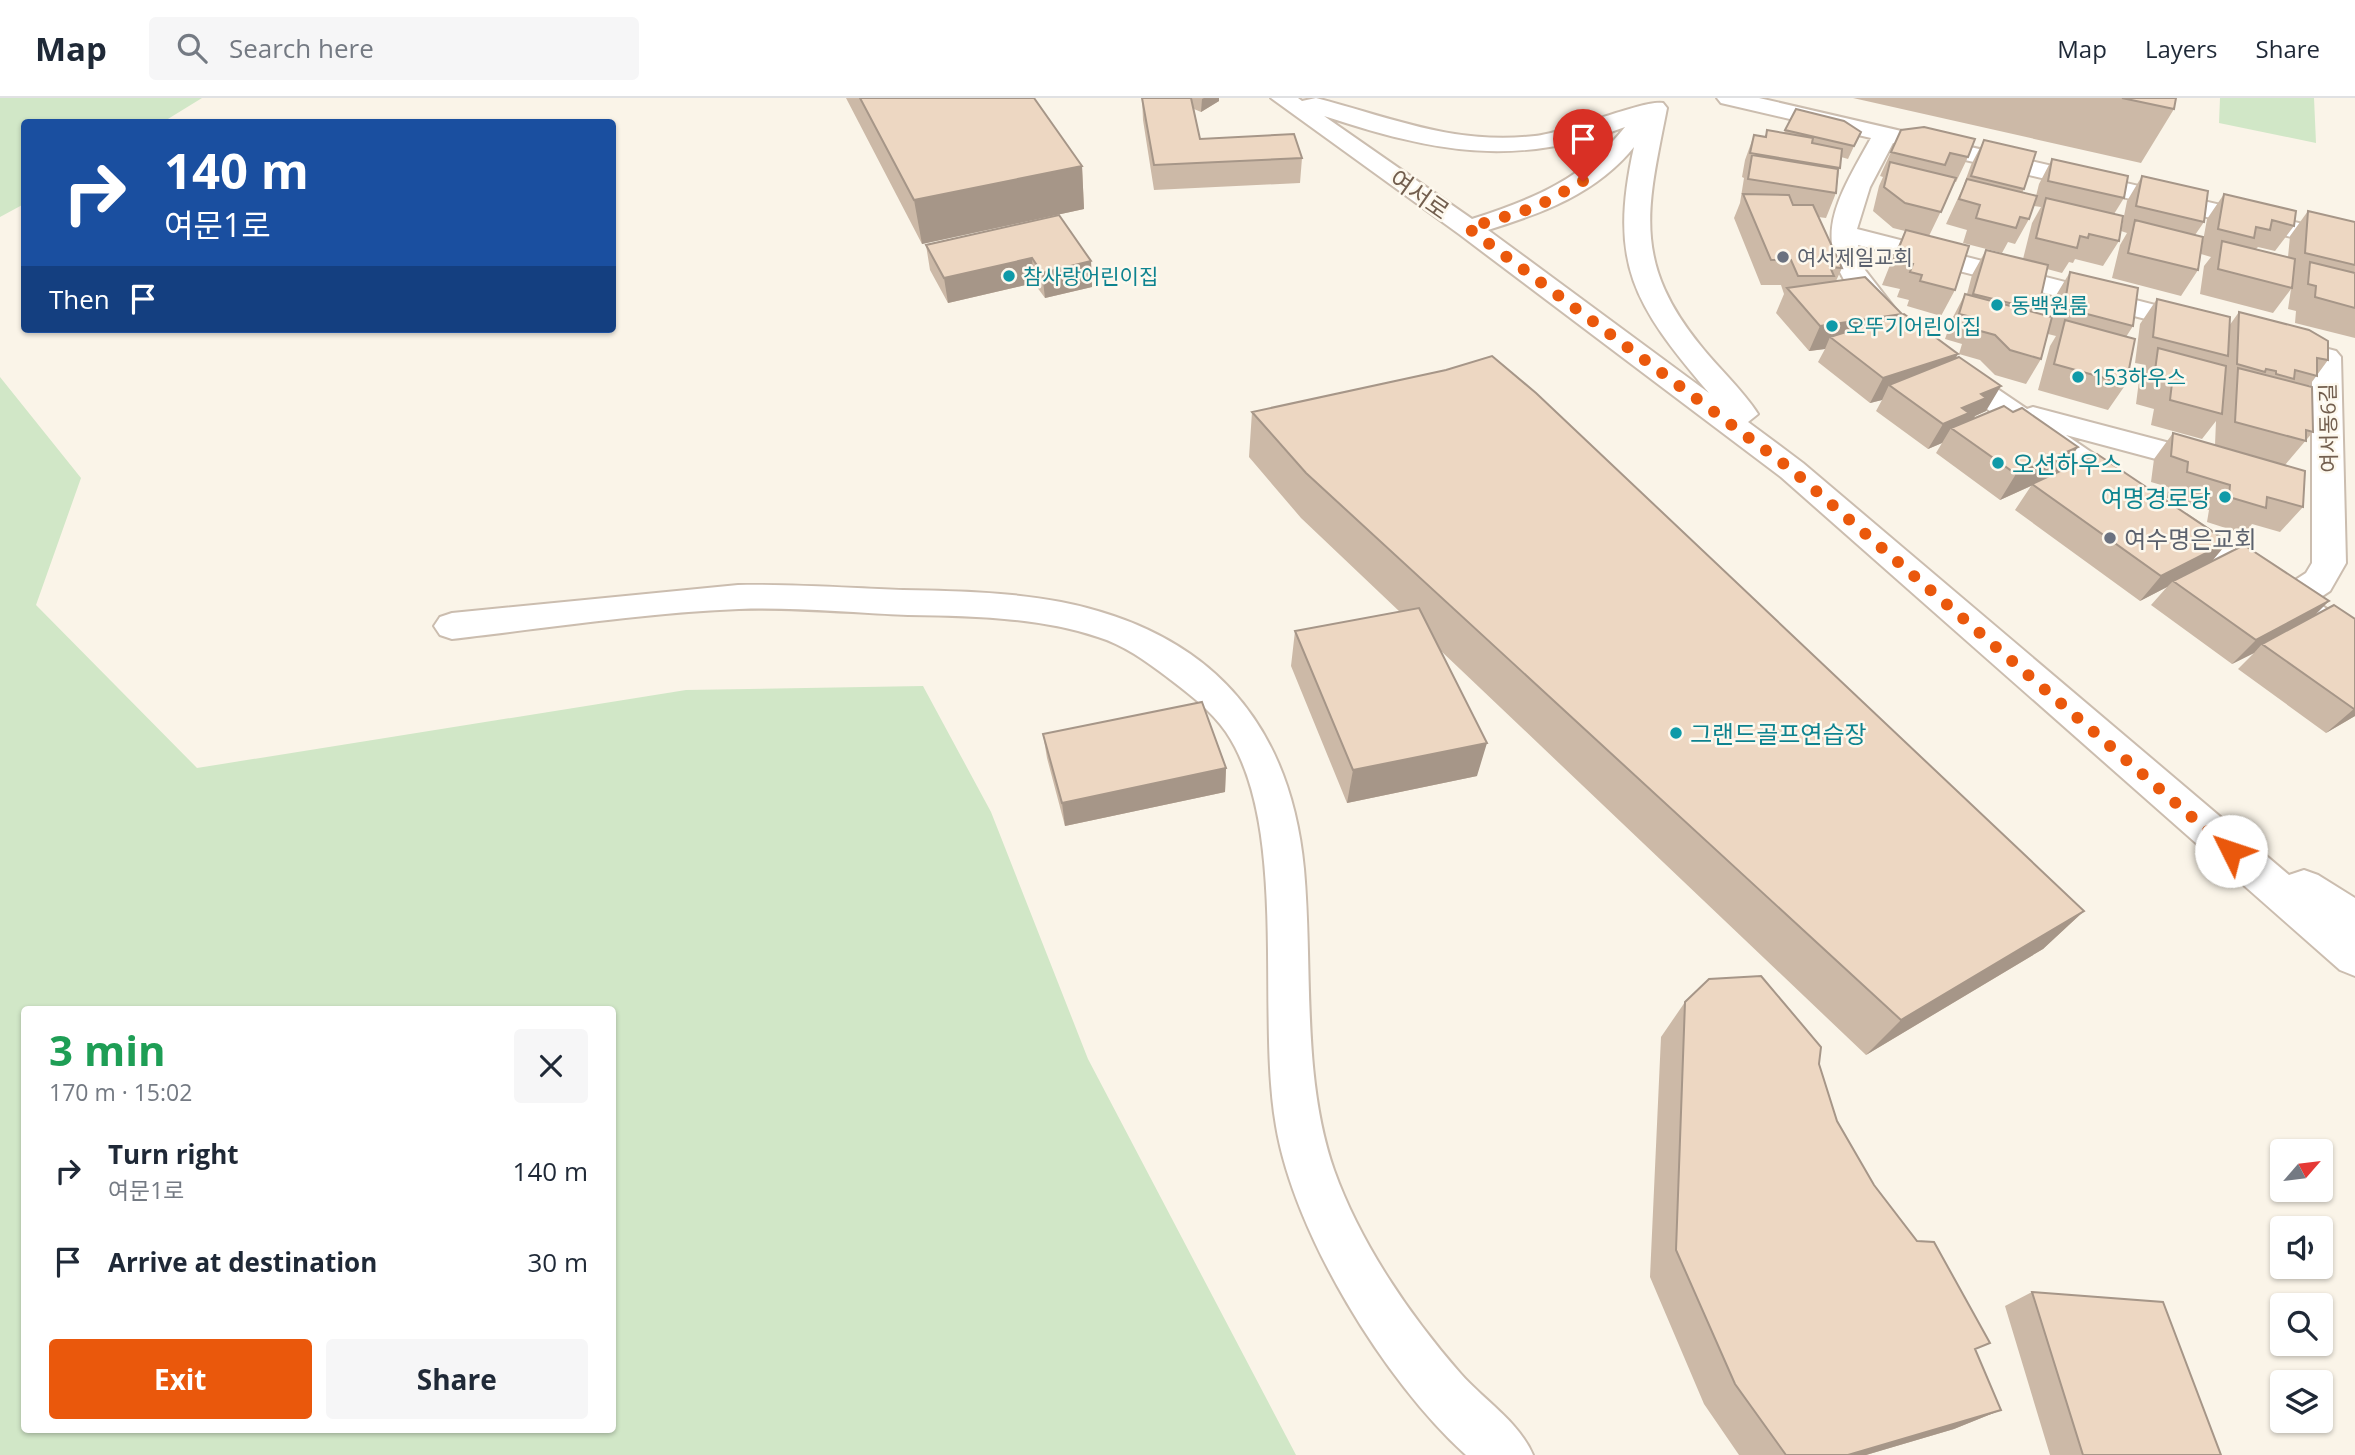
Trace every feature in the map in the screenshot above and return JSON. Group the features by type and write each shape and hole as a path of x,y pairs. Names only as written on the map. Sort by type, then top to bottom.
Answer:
{"street":[{"name":"여서로","path":"1283,98 1468,228 1792,470 2171,800 2347,938"},
{"path":"1293,98 1404,135 1488,147 1523,146 1575,136 1659,103"},
{"path":"1729,98 2355,244"},
{"path":"1468,228 1536,207 1568,191 1598,171 1659,103"},
{"path":"1659,103 1635,217 1636,243 1643,268 1668,324 1792,470"},
{"path":"1885,135 1849,202 1842,222 1846,254 1857,282 1917,343 2005,409 2355,646"},
{"path":"1843,233 2219,330"},
{"name":"여서동6길","path":"2259,340 2326,357 2315,491 2329,563 2318,582 2290,601"},
{"path":"2005,409 2234,470"},
{"path":"452,626 740,597 1006,605 1115,628 1163,655 1204,686 1242,726 1266,778 1282,839 1289,1033 1299,1126 1312,1179 1338,1234 1381,1307 1445,1395 1477,1433 1506,1455"},
{"path":"2347,938 2355,979"}],"green space":[{"path":"0,98 202,98 168,119 21,119 21,206 0,217"},
{"path":"2220,98 2314,98 2316,143 2219,123"},
{"path":"0,377 81,478 36,605 197,768 686,690 923,686 991,812 1088,1059 1296,1455 0,1455"}],"building":[{"path":"860,98 1034,98 1082,166 914,200"},
{"path":"1142,98 1191,98 1200,139 1294,134 1302,158 1154,165"},
{"path":"2122,98 2176,98 2174,109"},
{"path":"1796,109 1844,121 1861,132 1854,146 1785,130"},
{"path":"1924,127 1975,139 1968,157 1950,153 1945,165 1891,152 1901,130"},
{"path":"1767,130 1813,138 1812,143 1842,149 1840,168 1750,153 1754,135 1766,137"},
{"path":"1984,140 2036,152 2024,189 1971,176"},
{"path":"1752,155 1838,169 1836,193 1748,179"},
{"path":"2052,159 2128,176 2124,198 2048,181"},
{"path":"1890,162 1956,178 1941,212 1905,203 1884,187"},
{"path":"2142,176 2208,191 2204,222 2136,206"},
{"path":"1967,179 2037,196 2029,219 2020,217 2016,228 1976,218 1980,205 1959,199"},
{"path":"1743,194 1789,195 1793,205 1813,205 1842,268 1830,267 1834,276 1798,276 1791,260 1771,260"},
{"path":"2224,194 2296,211 2294,226 2272,220 2270,230 2256,227 2254,238 2218,229"},
{"path":"2046,198 2123,216 2119,241 2089,234 2088,238 2080,236 2077,248 2036,238"},
{"path":"2308,211 2355,222 2355,265 2305,253"},
{"path":"1059,215 1091,261 1042,273 1032,258 944,278 926,245"},
{"path":"2135,220 2203,237 2198,270 2128,253"},
{"path":"1906,230 1969,246 1955,290 1920,281 1922,275 1910,272 1913,264 1894,260"},
{"path":"2222,241 2295,259 2292,288 2218,269"},
{"path":"1986,250 2048,265 2038,310 1973,294"},
{"path":"2310,262 2355,273 2355,308 2315,297 2316,286 2308,284"},
{"path":"2070,272 2138,288 2133,326 2064,308"},
{"path":"1865,277 1902,314 1820,326 1787,288"},
{"path":"1965,294 2052,317 2041,359 2010,350 1995,335 1973,329 1976,318 1959,314"},
{"path":"2157,299 2230,317 2228,356 2153,337"},
{"path":"2239,312 2309,330 2328,341 2328,360 2317,358 2317,376 2295,370 2294,379 2276,374 2276,371 2266,369 2265,372 2237,364"},
{"path":"1904,314 1958,354 1883,378 1830,337"},
{"path":"2065,320 2135,339 2126,384 2054,364"},
{"path":"2158,348 2226,366 2222,414 2170,400 2172,383 2154,378"},
{"name":"그랜드골프연습장","path":"1492,356 1536,393 2084,911 1901,1020 1306,473 1252,412 1446,370"},
{"path":"1959,357 2001,386 1981,394 1986,398 1962,408 1969,413 1943,424 1889,385"},
{"path":"2238,368 2312,387 2313,432 2306,430 2306,441 2235,422"},
{"path":"2004,406 2013,412 2022,408 2078,447 2016,474 1951,428"},
{"path":"2173,433 2305,471 2303,507 2267,497 2266,508 2229,497 2230,485 2187,472 2188,462 2171,456"},
{"path":"2097,454 2228,542 2161,576 2032,484"},
{"path":"2244,545 2329,601 2256,640 2173,581"},
{"path":"2334,605 2355,619 2354,709 2262,644"},
{"path":"1419,608 1487,743 1353,770 1295,631"},
{"path":"1202,702 1226,768 1062,803 1043,734"},
{"path":"1761,976 1821,1047 1819,1064 1837,1121 1874,1185 1917,1241 1934,1242 1990,1343 1975,1349 2001,1410 1848,1455 1786,1455 1735,1384 1676,1250 1685,1002 1709,979"},
{"path":"2032,1292 2163,1302 2221,1455 2083,1455"}],"place":[{"name":"여서제일교회","path":"1783,257"},
{"name":"참사랑어린이집","path":"1009,276"},
{"name":"동백원룸","path":"1997,305"},
{"name":"오뚜기어린이집","path":"1832,326"},
{"name":"153하우스","path":"2078,377"},
{"name":"오션하우스","path":"1998,463"},
{"name":"여명경로당","path":"2225,497"},
{"name":"여수명은교회","path":"2110,538"},
{"name":"그랜드골프연습장","path":"1676,733"}],"route":[{"path":"1583,181 1536,207 1468,228 1792,470 2231,851"}]}
